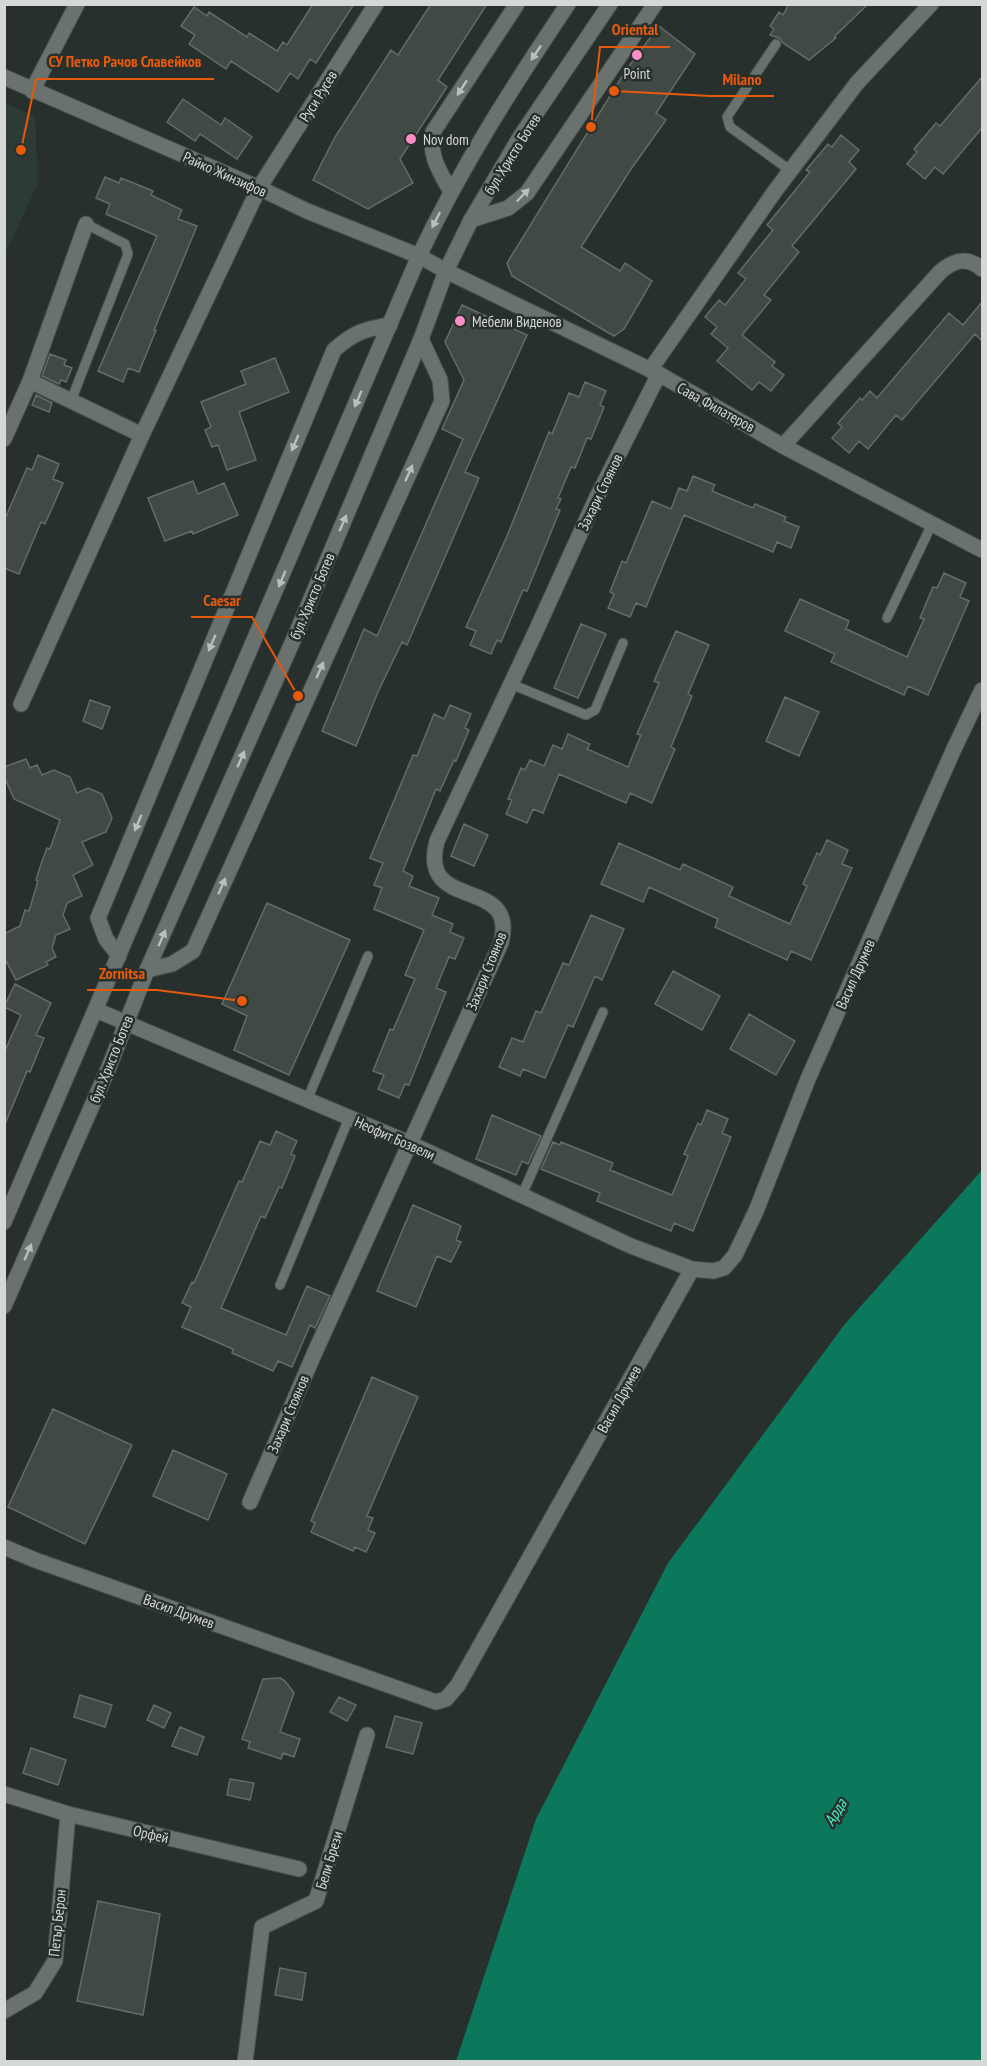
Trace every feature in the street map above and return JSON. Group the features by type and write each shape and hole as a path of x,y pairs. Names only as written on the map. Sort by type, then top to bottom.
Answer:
{"street":[{"path":"32,91 77,4"},
{"name":"Руси Русев","path":"21,704 142,435 259,188 376,4"},
{"path":"451,192 435,161 431,145 433,132 517,4"},
{"path":"4,1222 419,256 451,192 509,92 568,4"},
{"name":"бул. Христо Ботев","path":"4,1306 126,1024 147,970 296,634 421,339 446,272 471,220 520,137 610,4"},
{"path":"471,220 508,208 527,193 655,4"},
{"name":"Захари Стоянов","path":"250,1502 315,1352 501,943 505,928 502,915 493,906 442,880 435,871 432,857 437,841 655,372 791,171 857,83 932,4"},
{"name":"Райко Жинзифов","path":"4,77 307,211 419,256 446,272"},
{"path":"4,439 30,381 86,224"},
{"path":"783,446 940,272 957,261 967,260 982,269"},
{"name":"Сава Филатеров","path":"446,272 655,372 783,446 982,550"},
{"path":"118,956 106,939 98,918 334,350 350,336 372,328 390,325"},
{"path":"147,970 172,964 193,951 442,400 440,380 421,339"},
{"path":"30,381 142,435"},
{"name":"Васил Друмев","path":"4,1547 436,1702 446,1699 458,1685 692,1269 713,1271 724,1268 735,1255 756,1211 808,1079 982,690"},
{"name":"Неофит Бозвели","path":"96,1010 409,1143 631,1246 692,1269"},
{"name":"Бели Брези","path":"245,2061 262,1927 316,1901 367,1735"},
{"name":"Орфей","path":"4,1794 68,1814 299,1869"},
{"name":"Петър Берон","path":"4,2011 35,1993 55,1961 68,1814"}],"lane":[{"path":"776,44 727,117 730,128 791,171"},
{"path":"70,401 128,254 125,244 86,224"},
{"path":"887,618 932,524"},
{"path":"511,684 586,715 595,710 623,643"},
{"path":"307,1100 368,956"},
{"path":"522,1195 603,1012"},
{"path":"280,1286 349,1118"}],"shaded area":[{"path":"5,103 35,117 38,183 5,254"}],"water":[{"name":"Арда","path":"982,1170 982,2061 456,2061 536,1819 668,1563 844,1325"}],"building":[{"path":"313,4 354,4 316,63 310,59 298,79 290,73 278,92 231,61 226,69 189,44 195,35 181,26 194,7 207,16 209,12 247,37 249,33 277,51 283,42 287,45"},
{"path":"431,4 487,4 438,80 447,87 400,159 413,183 368,209 313,180 335,137 391,50 398,55"},
{"path":"789,4 868,4 834,37 836,38 809,60 779,38 770,35 774,29 770,26 779,12 783,15"},
{"path":"659,26 695,54 656,113 666,120 631,169 581,247 620,271 625,263 652,281 624,329 614,336 512,276 507,263 626,70"},
{"path":"982,77 982,128 943,174 935,167 925,179 907,164 917,152 914,149 936,123 940,126"},
{"path":"183,99 221,125 225,118 252,137 237,159 200,134 195,141 167,122"},
{"path":"841,135 859,150 849,162 856,169 792,246 799,252 764,295 771,300 742,335 775,362 772,366 784,375 771,391 759,382 752,390 717,361 728,348 711,334 717,327 705,317 719,300 725,305 746,279 738,273 773,230 767,225 810,172 806,170 828,144 832,147"},
{"path":"105,177 119,183 121,178 153,191 151,195 182,210 178,219 197,226 139,372 128,368 123,382 98,371 157,236 106,214 110,204 96,198"},
{"path":"982,302 982,341 975,334 902,420 896,415 868,449 859,441 849,453 832,438 842,427 838,423 860,398 862,400 870,391 877,398 949,313 963,325"},
{"path":"462,305 527,335 465,472 479,478 407,645 402,642 356,746 322,731 364,629 377,636 463,439 442,429 464,380 445,342"},
{"path":"50,354 66,360 64,365 72,368 66,382 61,380 59,384 42,376"},
{"path":"275,358 289,392 239,412 256,460 227,470 218,445 212,447 205,430 211,427 201,402 246,384 241,371"},
{"path":"585,382 606,391 600,405 604,407 591,439 587,438 575,468 571,467 558,498 561,499 556,509 560,510 527,591 523,590 501,642 497,640 491,654 470,645 476,631 466,627 507,536 549,432 552,434 569,393 579,397"},
{"path":"36,395 52,403 49,412 32,405"},
{"path":"38,455 59,464 53,479 63,483 45,524 41,522 19,574 4,568 4,521 27,468 32,470"},
{"path":"693,476 715,485 712,491 753,508 755,504 786,517 784,521 799,527 791,548 777,542 773,552 684,515 646,607 636,603 630,617 608,608 614,594 610,592 622,561 626,563 652,501 671,509 679,488 687,491"},
{"path":"193,481 198,494 224,483 238,515 193,534 192,531 165,541 148,498"},
{"path":"944,573 966,583 960,597 969,601 928,695 908,686 904,695 831,662 835,654 785,631 800,599 849,621 846,629 907,657 924,619 920,618 933,587 937,588"},
{"path":"581,624 606,634 578,698 554,688"},
{"path":"676,631 709,645 688,694 692,696 671,747 675,749 652,803 630,793 626,803 559,774 543,813 533,809 527,823 506,814 512,800 508,799 521,768 525,770 530,760 544,766 553,745 562,749 568,734 590,744 587,749 628,767 641,735 637,734 659,683 654,681"},
{"path":"785,697 819,712 799,756 766,741"},
{"path":"90,700 110,707 102,729 83,721"},
{"path":"450,705 471,714 465,728 469,730 440,791 436,789 403,871 413,876 409,886 439,898 432,915 453,924 450,932 464,938 455,959 449,957 436,988 446,992 409,1085 405,1084 399,1098 378,1089 384,1075 373,1071 390,1029 393,1030 415,979 405,975 424,930 374,909 382,888 374,885 383,863 370,858 413,755 417,756 434,714 444,719"},
{"path":"26,759 30,768 37,765 42,775 54,770 70,777 77,793 88,788 102,794 112,818 106,832 82,842 93,865 73,875 82,896 67,903 63,915 70,929 56,935 52,948 56,957 46,962 48,965 16,980 4,957 4,934 20,926 25,910 29,911 41,864 47,848 50,849 60,820 14,799 4,776 4,767"},
{"path":"464,824 488,835 474,866 451,856"},
{"path":"827,840 848,850 842,864 852,868 811,960 791,951 787,960 715,927 718,919 649,887 643,902 601,884 619,843 680,870 683,864 733,887 729,896 790,924 807,886 803,884 817,853 820,855"},
{"path":"267,903 350,940 289,1075 234,1050 247,1016 222,1004"},
{"path":"591,915 624,929 602,980 595,976 573,1027 568,1025 545,1078 523,1069 520,1076 499,1067 512,1038 523,1042 536,1011 541,1013 563,963 569,965"},
{"path":"673,971 720,996 702,1030 655,1004"},
{"path":"15,984 51,1003 36,1035 44,1038 30,1072 27,1071 5,1124 4,1053 21,1015 4,1007"},
{"path":"749,1014 795,1041 776,1075 730,1049"},
{"path":"707,1110 728,1119 722,1133 731,1137 693,1231 674,1223 671,1231 597,1201 600,1193 541,1169 553,1142 560,1145 561,1142 613,1163 610,1170 672,1195 688,1156 684,1154 698,1123 701,1125"},
{"path":"492,1115 541,1136 528,1164 522,1161 516,1175 476,1159"},
{"path":"276,1131 297,1141 291,1154 295,1156 282,1188 279,1187 265,1218 261,1216 221,1308 286,1335 307,1286 330,1296 315,1328 310,1325 292,1367 278,1361 273,1371 232,1353 233,1349 182,1327 191,1307 182,1303 192,1282 194,1283 239,1181 242,1182 260,1141 270,1145"},
{"path":"413,1205 461,1226 456,1240 461,1242 451,1262 437,1256 416,1307 377,1291"},
{"path":"372,1377 418,1397 367,1516 373,1518 368,1530 375,1533 366,1552 355,1547 353,1551 311,1532 315,1523 311,1521"},
{"path":"53,1409 132,1445 85,1544 8,1507"},
{"path":"173,1450 227,1474 208,1520 153,1496"},
{"path":"280,1678 294,1693 280,1732 300,1739 294,1757 283,1753 281,1759 248,1748 250,1742 242,1739 263,1679"},
{"path":"80,1695 112,1705 105,1727 74,1717"},
{"path":"339,1697 356,1705 347,1721 330,1712"},
{"path":"154,1705 171,1713 164,1728 147,1720"},
{"path":"395,1716 422,1723 413,1754 386,1747"},
{"path":"180,1727 204,1737 197,1755 172,1746"},
{"path":"31,1748 66,1760 58,1785 23,1773"},
{"path":"230,1779 254,1783 250,1800 227,1795"},
{"path":"98,1901 160,1914 143,2015 77,2001"},
{"path":"280,1968 306,1973 302,2000 275,1995"}],"place":[{"name":"Point","path":"637,55"},
{"name":"Milano","path":"614,91"},
{"name":"Oriental","path":"591,127"},
{"name":"Nov dom","path":"411,139"},
{"name":"СУ Петко Рачов Славейков","path":"21,150"},
{"name":"Мебели Виденов","path":"460,321"},
{"name":"Caesar","path":"298,696"},
{"name":"Zornitsa","path":"242,1001"}]}
